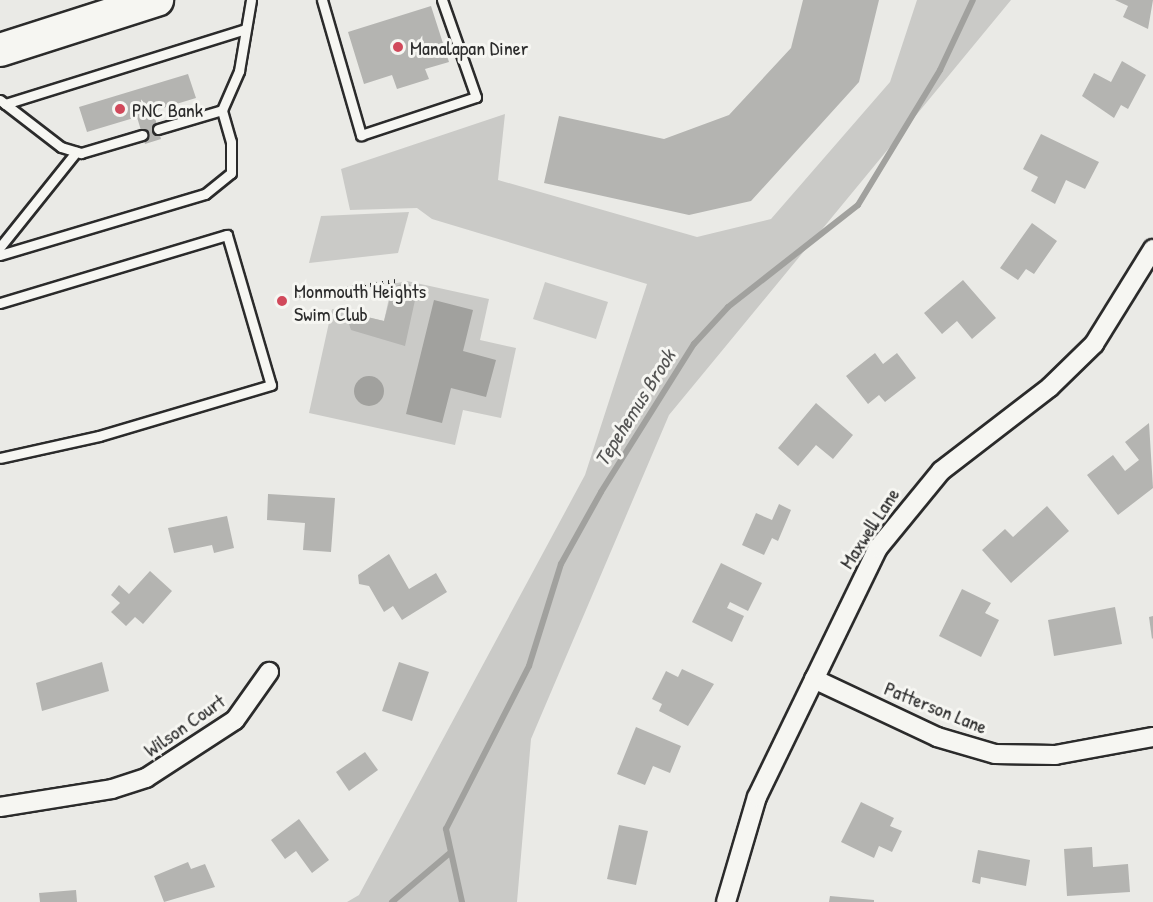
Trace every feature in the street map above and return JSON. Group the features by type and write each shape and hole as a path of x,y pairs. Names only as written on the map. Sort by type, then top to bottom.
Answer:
{"highway":[{"path":"0,50 157,0"}],"street":[{"name":"Maxwell Lane","path":"726,902 743,831 861,579 898,519 942,471 1071,367 1125,300 1153,249"},
{"name":"Wilson Court","path":"0,807 112,789 146,778 235,720 269,672"},
{"name":"Patterson Lane","path":"814,679 937,737 995,754 1055,755 1153,737"}],"lane":[{"path":"0,255 205,194 231,173 231,142 222,110 238,71 251,0"},
{"path":"322,0 361,135 476,97 442,0"},
{"path":"2,102 246,29"},
{"path":"2,102 61,147 76,152 142,135"},
{"path":"158,129 222,110"},
{"path":"0,247 76,152"},
{"path":"0,303 228,235 272,385 99,436 0,458"}],"path":[{"path":"293,297 396,281"}],"shaded area":[{"path":"917,0 1011,0 669,415 531,739 517,902 347,902 359,895 585,475 647,284 432,219 417,208 350,210 341,169 505,114 498,180 697,237 771,219 890,82"},
{"path":"409,212 398,253 309,263 321,216"},
{"path":"407,281 489,299 480,340 516,348 501,418 463,410 455,445 309,413 332,309 384,321 392,284"},
{"path":"545,282 608,302 596,339 533,319"},
{"path":"434,300 473,310 463,351 496,360 486,397 451,388 442,423 406,414"},
{"path":"369,376 380,380 384,391 380,402 369,406 358,402 354,391 358,380"}],"building":[{"path":"803,0 879,0 859,82 751,201 689,215 544,183 559,116 664,139 729,115 791,48"},
{"path":"1115,0 1153,0 1148,29 1123,17 1128,6"},
{"name":"Manalapan Diner","path":"431,6 449,62 425,69 429,79 397,89 392,75 364,84 348,32"},
{"path":"1122,61 1146,75 1128,109 1121,105 1114,118 1082,96 1094,73 1111,82"},
{"name":"PNC Bank","path":"188,74 196,98 153,111 161,139 145,144 137,117 87,132 79,107"},
{"path":"1041,134 1099,162 1085,189 1066,180 1055,204 1031,191 1038,177 1023,169"},
{"path":"1032,223 1057,241 1034,274 1026,269 1018,280 1000,268"},
{"path":"963,280 996,318 972,339 957,321 942,334 924,313"},
{"path":"407,282 417,291 405,346 351,330 348,321 355,314 384,321 393,287"},
{"path":"875,353 883,364 897,353 916,378 885,402 879,395 868,404 846,376"},
{"path":"816,403 853,435 833,459 816,445 798,466 778,448"},
{"path":"1149,423 1153,488 1118,515 1087,475 1113,455 1125,471 1139,460 1125,442"},
{"path":"268,494 335,498 331,552 303,550 305,523 267,520"},
{"path":"779,504 791,510 778,541 772,538 764,555 742,545 756,513 772,520"},
{"path":"1047,506 1069,531 1011,583 982,550 1005,529 1013,537"},
{"path":"227,516 234,548 214,553 212,545 174,553 168,528"},
{"path":"389,554 409,589 436,573 447,592 402,620 393,606 384,612 369,586 359,584 358,575"},
{"path":"721,563 762,583 748,611 730,602 727,608 744,616 732,642 692,622"},
{"path":"150,571 172,591 143,624 135,617 126,626 111,612 120,603 111,595 119,585 129,594"},
{"path":"962,589 991,603 985,613 999,620 981,657 939,636"},
{"path":"1115,607 1122,644 1054,656 1048,620"},
{"path":"1153,616 1153,638 1152,639 1149,617"},
{"path":"102,662 109,691 42,711 36,683"},
{"path":"399,662 429,672 412,721 382,711"},
{"path":"682,669 714,684 688,726 659,711 662,704 652,699 666,671 678,677"},
{"path":"636,727 681,746 670,773 653,766 645,785 617,774"},
{"path":"365,752 378,770 349,791 336,772"},
{"path":"861,802 894,818 890,826 902,831 892,852 879,846 874,858 841,842"},
{"path":"299,819 329,860 312,873 296,851 285,859 271,840"},
{"path":"619,825 648,831 636,885 607,879"},
{"path":"1092,847 1093,867 1128,864 1130,892 1067,896 1064,849"},
{"path":"978,850 1030,860 1026,886 981,877 980,884 972,882"},
{"path":"188,862 191,869 205,864 215,887 164,902 154,876"},
{"path":"76,890 77,902 40,902 39,893"},
{"path":"830,896 874,900 874,902 829,902"}],"waterway":[{"name":"Tepehemus Brook","path":"462,902 446,829 529,666 561,564 601,492 694,344 728,307 858,205 940,70 973,0"},
{"path":"392,902 451,852"}],"place":[{"name":"Manalapan Diner","path":"398,47"},
{"name":"PNC Bank","path":"120,109"},
{"name":"Monmouth Heights Swim Club","path":"282,301"}]}
